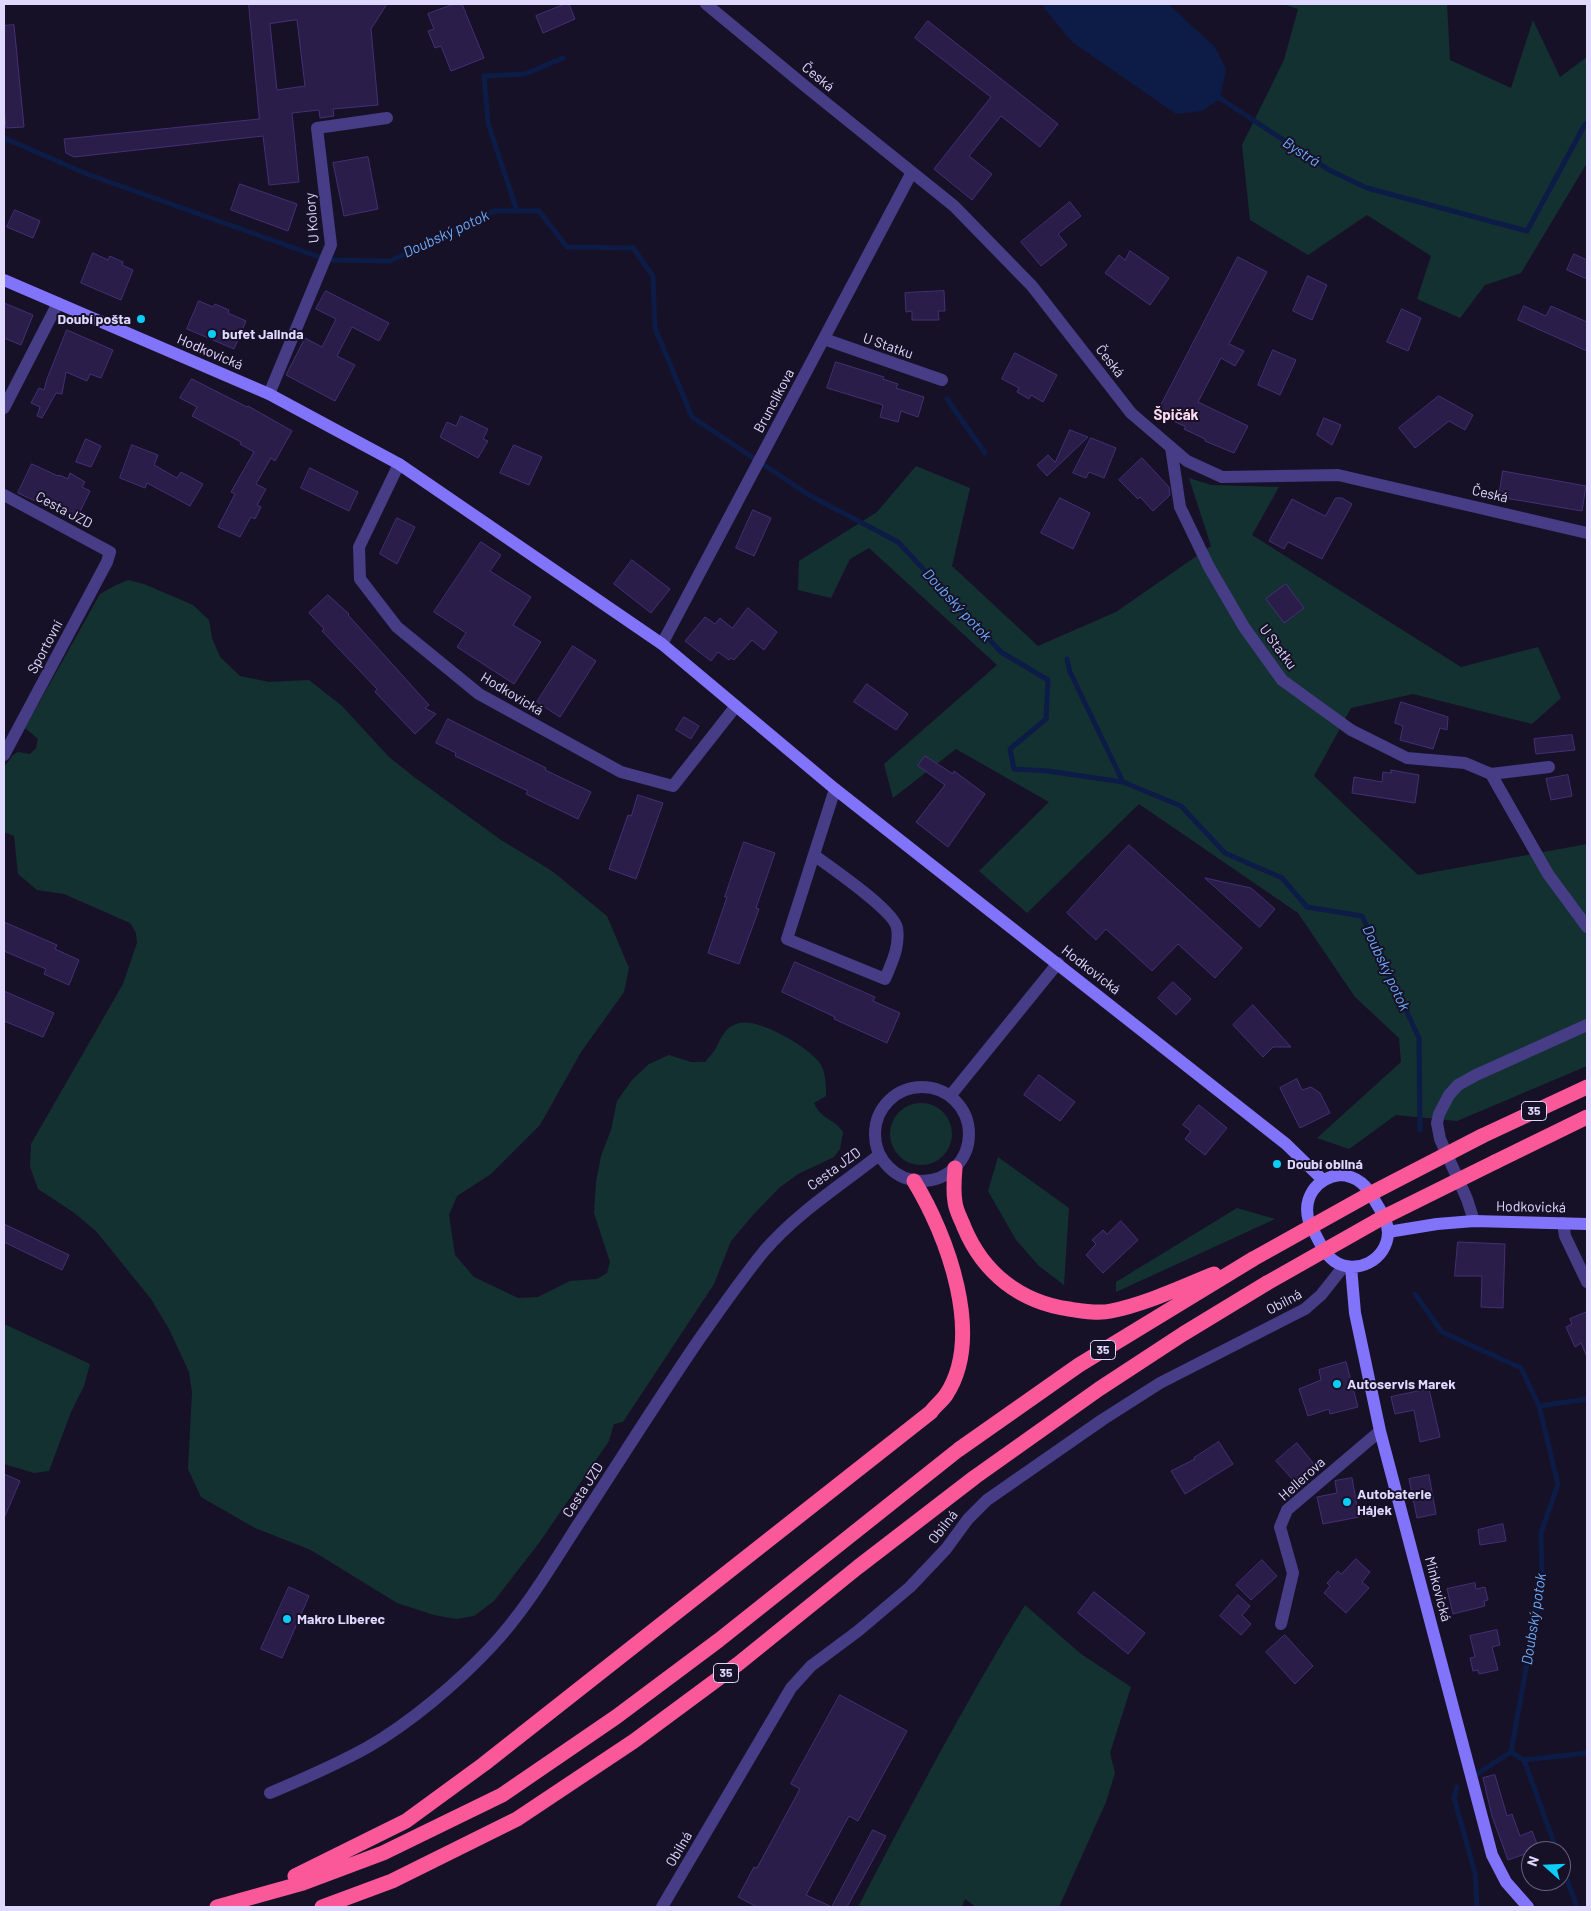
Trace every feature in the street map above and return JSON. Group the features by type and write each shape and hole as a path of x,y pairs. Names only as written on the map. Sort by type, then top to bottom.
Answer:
{"highway":[{"name":"35","path":"217,1907 303,1883 383,1853 502,1795 616,1717 687,1664 958,1450 1079,1365 1253,1259 1366,1196 1482,1136 1587,1086"},
{"name":"35","path":"322,1907 392,1881 517,1819 634,1741 738,1664 858,1567 990,1466 1098,1389 1183,1334 1267,1282 1380,1219 1583,1119"},
{"path":"955,1168 953,1184 955,1204 970,1242 984,1263 1003,1282 1024,1296 1054,1307 1084,1312 1109,1312 1142,1302 1253,1259"},
{"path":"235,1903 302,1873 406,1821 492,1758 930,1412 946,1394 956,1371 961,1352 963,1326 956,1284 937,1224 914,1181"}],"street":[{"name":"Česká","path":"706,4 954,206 1032,286 1131,413 1187,462 1222,476 1338,474 1587,533"},
{"name":"U Kolory","path":"269,394 331,245 317,128 387,118"},
{"name":"Brunclíkova","path":"662,644 912,172"},
{"name":"Hodkovická","path":"4,280 269,394 399,464 662,644 835,789 1286,1144 1323,1180"},
{"path":"4,408 58,303"},
{"name":"U Statku","path":"824,340 942,380"},
{"name":"U Statku","path":"1171,447 1180,506 1209,567 1244,627 1282,680 1351,730 1407,758 1465,763 1490,774"},
{"name":"Hodkovická","path":"399,464 359,547 360,579 397,627 479,694 620,772 673,786 736,706"},
{"name":"Cesta JZD","path":"4,495 110,552"},
{"name":"Sportovní","path":"4,756 107,562 110,552"},
{"path":"1549,767 1490,774 1548,874 1587,927"},
{"path":"814,855 885,910 897,926 897,948 885,979 787,939 835,789"},
{"path":"950,1096 1058,963"},
{"path":"1474,1221 1437,1130 1439,1114 1449,1095 1458,1085 1476,1075 1587,1025"},
{"path":"917,1087 928,1087 950,1096 965,1114 969,1137 962,1159 955,1168 936,1180 914,1181 903,1178 893,1172 879,1155 874,1133 881,1111 892,1098 906,1090 917,1087"},
{"name":"Cesta JZD","path":"270,1793 308,1778 369,1746 413,1716 450,1686 491,1647 511,1624 555,1561 680,1367 739,1283 767,1249 812,1204 879,1155"},
{"path":"1340,1175 1352,1177 1363,1183 1385,1218 1388,1232 1384,1248 1377,1258 1367,1264 1347,1266 1334,1260 1325,1252 1307,1216 1309,1198 1314,1188 1323,1180 1340,1175"},
{"name":"Hodkovická","path":"1388,1232 1437,1224 1474,1221 1587,1224"},
{"path":"1563,1223 1565,1236 1587,1282"},
{"name":"Minkovická","path":"1347,1266 1380,1431 1492,1855 1506,1882 1528,1907"},
{"name":"Obilná","path":"662,1907 791,1688 811,1666 858,1631 922,1575 946,1549 976,1510 1102,1420 1160,1383 1305,1309 1321,1295 1347,1266"},
{"name":"Hellerova","path":"1281,1624 1293,1573 1280,1528 1287,1510 1380,1431"}],"green space":[{"path":"1283,4 1447,4 1450,60 1511,88 1533,20 1560,77 1587,57 1587,163 1521,273 1485,285 1460,318 1417,299 1431,256 1367,215 1308,255 1250,220 1242,145 1284,60 1298,9"},
{"path":"916,466 970,488 952,566 1038,646 1116,612 1211,546 1189,478 1211,485 1279,487 1252,535 1461,667 1538,647 1561,698 1532,724 1413,694 1351,708 1314,776 1418,875 1587,844 1587,1066 1457,1121 1396,1115 1349,1149 1317,1138 1401,1062 1399,1038 1355,997 1298,913 1139,804 1027,913 979,871 1049,802 956,749 893,798 884,764 997,665 869,548 850,559 831,598 798,590 799,561 877,512"},
{"path":"128,580 144,584 193,605 209,620 212,638 220,657 240,676 269,682 309,680 342,706 389,757 414,777 501,840 552,871 607,916 629,968 624,992 581,1052 540,1125 491,1174 457,1196 449,1215 455,1255 474,1277 518,1298 538,1297 570,1281 597,1279 607,1273 610,1262 594,1213 596,1182 601,1156 611,1130 617,1101 632,1080 649,1064 669,1055 691,1062 705,1062 730,1027 740,1023 749,1023 760,1025 783,1035 813,1056 823,1070 826,1096 814,1103 820,1113 836,1124 843,1132 840,1149 834,1157 798,1174 779,1188 731,1241 714,1284 623,1422 614,1424 609,1441 539,1543 494,1601 474,1616 456,1619 434,1615 397,1603 311,1550 255,1528 201,1497 188,1469 192,1392 189,1372 169,1329 151,1299 96,1231 73,1212 38,1189 30,1167 31,1144 123,984 137,943 136,933 130,923 64,894 37,890 18,874 14,836 4,832 4,767 13,755 18,752 30,754 36,748 38,739 25,728 100,594"},
{"path":"921,1103 933,1105 943,1112 950,1122 952,1134 950,1146 943,1156 933,1163 921,1165 909,1163 899,1156 892,1146 890,1134 892,1122 899,1112 909,1105"},
{"path":"998,1157 1069,1208 1064,1285 1039,1266 1016,1240 988,1191"},
{"path":"1237,1208 1275,1219 1116,1292 1116,1282"},
{"path":"4,1324 90,1364 84,1386 71,1412 49,1471 34,1473 4,1464"},
{"path":"1025,1605 1081,1654 1131,1687 1110,1753 1115,1773 1106,1802 1059,1907 976,1907 965,1899 962,1907 858,1907 981,1679"}],"water":[{"path":"1045,4 1168,4 1215,47 1226,69 1220,99 1202,111 1176,114 1072,42 1044,8"}],"building":[{"path":"249,4 387,4 371,29 378,105 333,109 334,116 320,118 319,110 292,113 299,182 269,185 263,136 74,157 66,153 64,139 259,119","holes":["297,20 305,86 277,90 270,24"]},
{"path":"454,4 462,4 484,58 451,71 441,46 435,48 428,31 434,29 428,14"},
{"path":"569,4 575,19 543,33 536,16"},
{"path":"928,21 1058,124 1040,147 1001,116 969,156 992,174 972,200 934,169 991,97 915,38"},
{"path":"14,25 24,127 6,128 4,107 4,26"},
{"path":"368,157 378,209 344,216 333,163"},
{"path":"240,184 297,204 288,231 231,210"},
{"path":"1070,202 1081,216 1058,234 1067,245 1041,266 1021,242"},
{"path":"15,210 40,221 33,238 7,227"},
{"path":"1130,251 1169,278 1150,305 1105,273 1119,255 1125,260"},
{"path":"93,253 108,260 110,256 123,262 122,265 133,270 121,300 81,283"},
{"path":"1574,254 1587,260 1587,279 1567,270"},
{"path":"1238,257 1267,272 1229,344 1244,351 1235,366 1221,358 1198,402 1248,426 1234,453 1205,441 1205,439 1184,429 1186,427 1157,413"},
{"path":"1308,276 1327,285 1312,320 1293,311"},
{"path":"326,291 389,323 379,341 352,327 337,356 355,365 335,401 286,375 305,338 322,347 336,319 316,309"},
{"path":"944,291 945,311 938,311 939,320 912,320 912,311 906,312 905,293"},
{"path":"199,301 213,307 215,304 229,310 228,313 246,321 234,349 187,329"},
{"path":"4,303 33,315 21,345 4,338"},
{"path":"1524,306 1546,316 1551,306 1587,322 1587,351 1518,320"},
{"path":"1402,309 1421,318 1408,351 1387,342"},
{"path":"67,330 113,350 101,378 90,374 87,381 66,372 62,394 56,393 42,418 37,416 40,407 31,403 39,388 44,390"},
{"path":"1273,350 1296,360 1280,395 1258,385"},
{"path":"1015,353 1057,375 1043,402 1031,395 1029,399 1017,392 1019,388 1002,379"},
{"path":"836,362 884,377 883,379 898,384 896,388 924,397 918,417 901,411 898,422 880,417 883,405 827,388"},
{"path":"192,379 248,406 292,431 275,461 271,458 256,484 266,489 257,505 261,507 255,519 251,517 240,537 218,527 235,494 231,492 254,452 240,444 241,442 192,416 197,407 180,398"},
{"path":"1439,396 1473,415 1465,430 1449,421 1415,448 1399,428"},
{"path":"461,416 488,429 483,439 488,441 478,458 440,437 447,422 456,426"},
{"path":"1324,418 1341,425 1332,445 1317,435"},
{"path":"1070,430 1088,437 1047,476 1037,465 1048,455 1055,462"},
{"path":"1091,438 1116,448 1104,478 1089,472 1086,478 1073,473"},
{"path":"86,439 101,446 91,467 76,462"},
{"path":"132,445 158,455 154,465 177,478 181,472 203,484 190,506 147,483 145,488 120,478"},
{"path":"514,445 542,457 529,485 500,473"},
{"path":"1142,458 1169,487 1170,495 1153,511 1140,497 1138,499 1119,480"},
{"path":"32,464 68,479 70,473 85,482 82,487 90,491 76,520 18,493"},
{"path":"310,468 358,492 349,511 301,488"},
{"path":"1503,471 1586,486 1582,511 1499,497"},
{"path":"1060,498 1090,513 1073,549 1041,533"},
{"path":"1336,498 1342,498 1352,504 1322,559 1288,542 1284,549 1269,541 1292,499 1325,516"},
{"path":"753,510 771,518 754,556 736,548"},
{"path":"397,518 415,527 397,564 380,554"},
{"path":"481,542 501,555 490,571 531,597 513,625 541,642 514,684 457,647 466,633 434,612"},
{"path":"632,560 670,589 651,613 614,584"},
{"path":"1286,584 1304,608 1284,623 1266,599"},
{"path":"328,595 349,614 429,705 425,708 436,714 415,734 375,692 377,689 322,631 324,629 309,613"},
{"path":"748,608 777,632 764,650 752,640 734,660 731,658 729,660 718,652 711,661 685,641 705,617 715,624 720,618 732,628"},
{"path":"573,646 596,661 560,717 537,702"},
{"path":"867,684 908,714 896,730 854,702"},
{"path":"1401,702 1448,717 1447,730 1440,728 1433,749 1400,740 1403,726 1395,723"},
{"path":"684,717 699,726 691,739 676,730"},
{"path":"448,719 591,792 578,819 526,794 528,791 455,756 456,753 436,743"},
{"path":"1572,735 1575,750 1536,754 1534,739"},
{"path":"925,756 953,774 954,771 985,794 948,847 916,822 945,785 918,766"},
{"path":"1391,770 1419,775 1415,803 1352,793 1354,777 1382,782 1383,772 1391,773"},
{"path":"1568,775 1572,796 1551,800 1546,779"},
{"path":"638,795 663,803 636,879 609,869 628,815 631,816"},
{"path":"744,842 775,853 756,908 759,909 739,964 708,953"},
{"path":"1129,845 1242,948 1215,978 1178,944 1152,971 1106,929 1096,940 1067,913"},
{"path":"1205,878 1251,888 1275,909 1260,927"},
{"path":"4,922 57,945 55,949 79,960 69,985 44,974 46,969 4,951"},
{"path":"795,962 875,997 873,1001 900,1013 887,1043 834,1019 835,1017 782,992"},
{"path":"1173,982 1191,999 1176,1015 1158,998"},
{"path":"4,991 54,1013 43,1037 4,1021"},
{"path":"1253,1005 1291,1047 1273,1047 1263,1057 1233,1025"},
{"path":"1039,1075 1075,1102 1060,1121 1024,1095"},
{"path":"1297,1079 1302,1090 1311,1087 1320,1093 1330,1113 1300,1128 1280,1088"},
{"path":"1199,1105 1227,1128 1205,1155 1185,1139 1191,1131 1183,1125"},
{"path":"1121,1221 1138,1240 1103,1273 1086,1255 1096,1244 1092,1240 1103,1230 1107,1234"},
{"path":"4,1224 69,1255 62,1270 4,1242"},
{"path":"1458,1242 1505,1244 1503,1308 1481,1307 1482,1276 1455,1276"},
{"path":"1587,1312 1587,1357 1581,1343 1575,1347 1566,1327 1572,1324 1570,1319"},
{"path":"1346,1362 1358,1407 1330,1414 1329,1409 1308,1416 1299,1389 1321,1380 1319,1370"},
{"path":"1429,1389 1440,1437 1420,1442 1414,1410 1395,1414 1391,1397"},
{"path":"1219,1442 1233,1464 1185,1494 1171,1471 1195,1459"},
{"path":"1297,1443 1314,1464 1294,1481 1276,1461"},
{"path":"4,1474 20,1481 4,1518"},
{"path":"1429,1475 1436,1514 1417,1518 1409,1479"},
{"path":"1352,1478 1359,1517 1323,1524 1317,1497 1337,1493 1335,1481"},
{"path":"1503,1524 1506,1541 1480,1545 1478,1530"},
{"path":"1356,1559 1370,1572 1362,1582 1369,1588 1346,1613 1324,1593 1330,1586 1327,1583 1338,1571 1341,1574"},
{"path":"1262,1560 1277,1576 1251,1600 1236,1585"},
{"path":"1475,1583 1476,1589 1485,1587 1488,1600 1484,1601 1485,1606 1453,1614 1447,1589"},
{"path":"289,1587 309,1596 282,1658 261,1649"},
{"path":"1094,1592 1145,1633 1128,1654 1078,1613"},
{"path":"1238,1595 1250,1606 1242,1615 1251,1624 1241,1635 1220,1616"},
{"path":"1497,1630 1500,1645 1492,1647 1498,1670 1479,1674 1478,1670 1473,1671 1470,1658 1475,1657 1470,1636"},
{"path":"1285,1635 1313,1666 1295,1684 1266,1652"},
{"path":"840,1695 907,1731 858,1821 849,1816 806,1895 832,1907 757,1907 738,1897 754,1867 757,1868 800,1789 791,1784"},
{"path":"1495,1775 1507,1816 1512,1814 1520,1836 1532,1831 1536,1841 1521,1841 1521,1855 1508,1860 1492,1816 1483,1778"},
{"path":"873,1830 886,1836 847,1907 832,1907"}],"waterway":[{"path":"517,211 488,123 484,76 525,74 563,58"},
{"name":"Bystrá","path":"1215,95 1329,170 1367,188 1527,231 1587,123"},
{"name":"Doubský potok","path":"4,138 87,174 322,258"},
{"name":"Doubský potok","path":"328,260 390,261 494,211 539,211 567,247 633,248 653,276 655,328 692,417 809,495 898,542 1001,652 1048,680 1046,719 1010,749 1014,769 1048,771 1123,782 1181,806 1225,853 1282,878 1307,907 1362,916 1419,1038 1420,1130"},
{"path":"947,399 985,453"},
{"path":"1067,659 1070,672 1123,782"},
{"name":"Doubský potok","path":"1415,1294 1442,1332 1521,1368 1539,1406 1558,1484 1541,1533 1542,1580 1511,1752 1524,1760 1587,1753"},
{"path":"1539,1406 1587,1399"},
{"path":"1477,1774 1511,1752"},
{"path":"1524,1760 1553,1841"},
{"path":"1457,1787 1454,1798 1475,1873 1477,1907"},
{"path":"1571,1890 1577,1907"}],"place":[{"name":"Doubí pošta","path":"141,319"},
{"name":"bufet Jalinda","path":"212,334"},
{"name":"Doubí obilná","path":"1277,1164"},
{"name":"Autoservis Marek","path":"1337,1384"},
{"name":"Autobaterie Hájek","path":"1347,1502"},
{"name":"Makro Liberec","path":"287,1619"}],"district":[{"name":"Špičák","path":"1176,415"}]}
